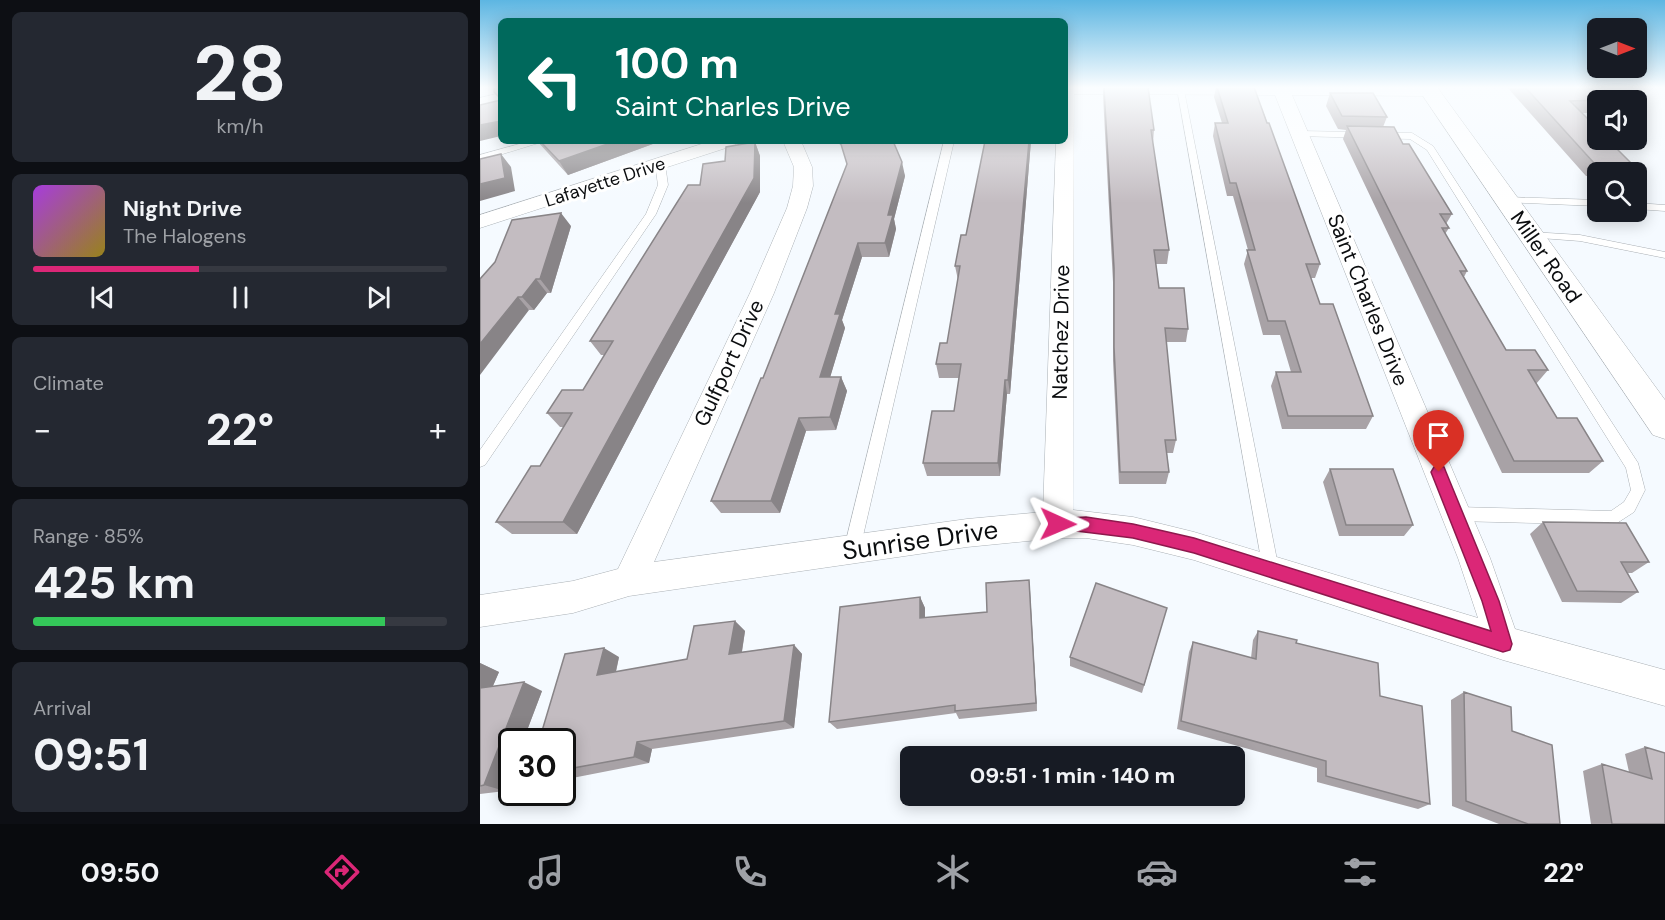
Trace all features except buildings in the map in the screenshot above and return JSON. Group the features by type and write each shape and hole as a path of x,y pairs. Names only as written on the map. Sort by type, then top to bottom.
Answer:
{"main road":[{"name":"Miller Road","path":"1454,125 1665,426"}],"street":[{"name":"Saint Charles Drive","path":"1296,125 1491,601 1503,644"},
{"name":"Lafayette Drive","path":"480,222 720,144"},
{"name":"Gulfport Drive","path":"629,580 762,293 797,208 803,186 803,167 793,144"},
{"name":"Natchez Drive","path":"1058,524 1065,144"},
{"name":"Sunrise Drive","path":"480,611 573,597 600,591 629,580 967,533 1058,524 1086,524 1133,531 1194,546 1503,644 1665,688"}],"lane":[{"path":"1187,125 1270,570"},
{"path":"1299,134 1412,136 1430,148 1633,467 1638,490 1629,507 1614,519 1456,514"},
{"path":"480,158 529,144"},
{"path":"852,549 949,144"},
{"path":"480,461 651,214 663,185 660,164"},
{"path":"1506,200 1587,203"},
{"path":"1647,207 1665,208"},
{"path":"1531,235 1580,238 1665,255"}],"route":[{"path":"1058,524 1086,524 1133,531 1194,546 1503,644 1491,601 1439,472"}]}
